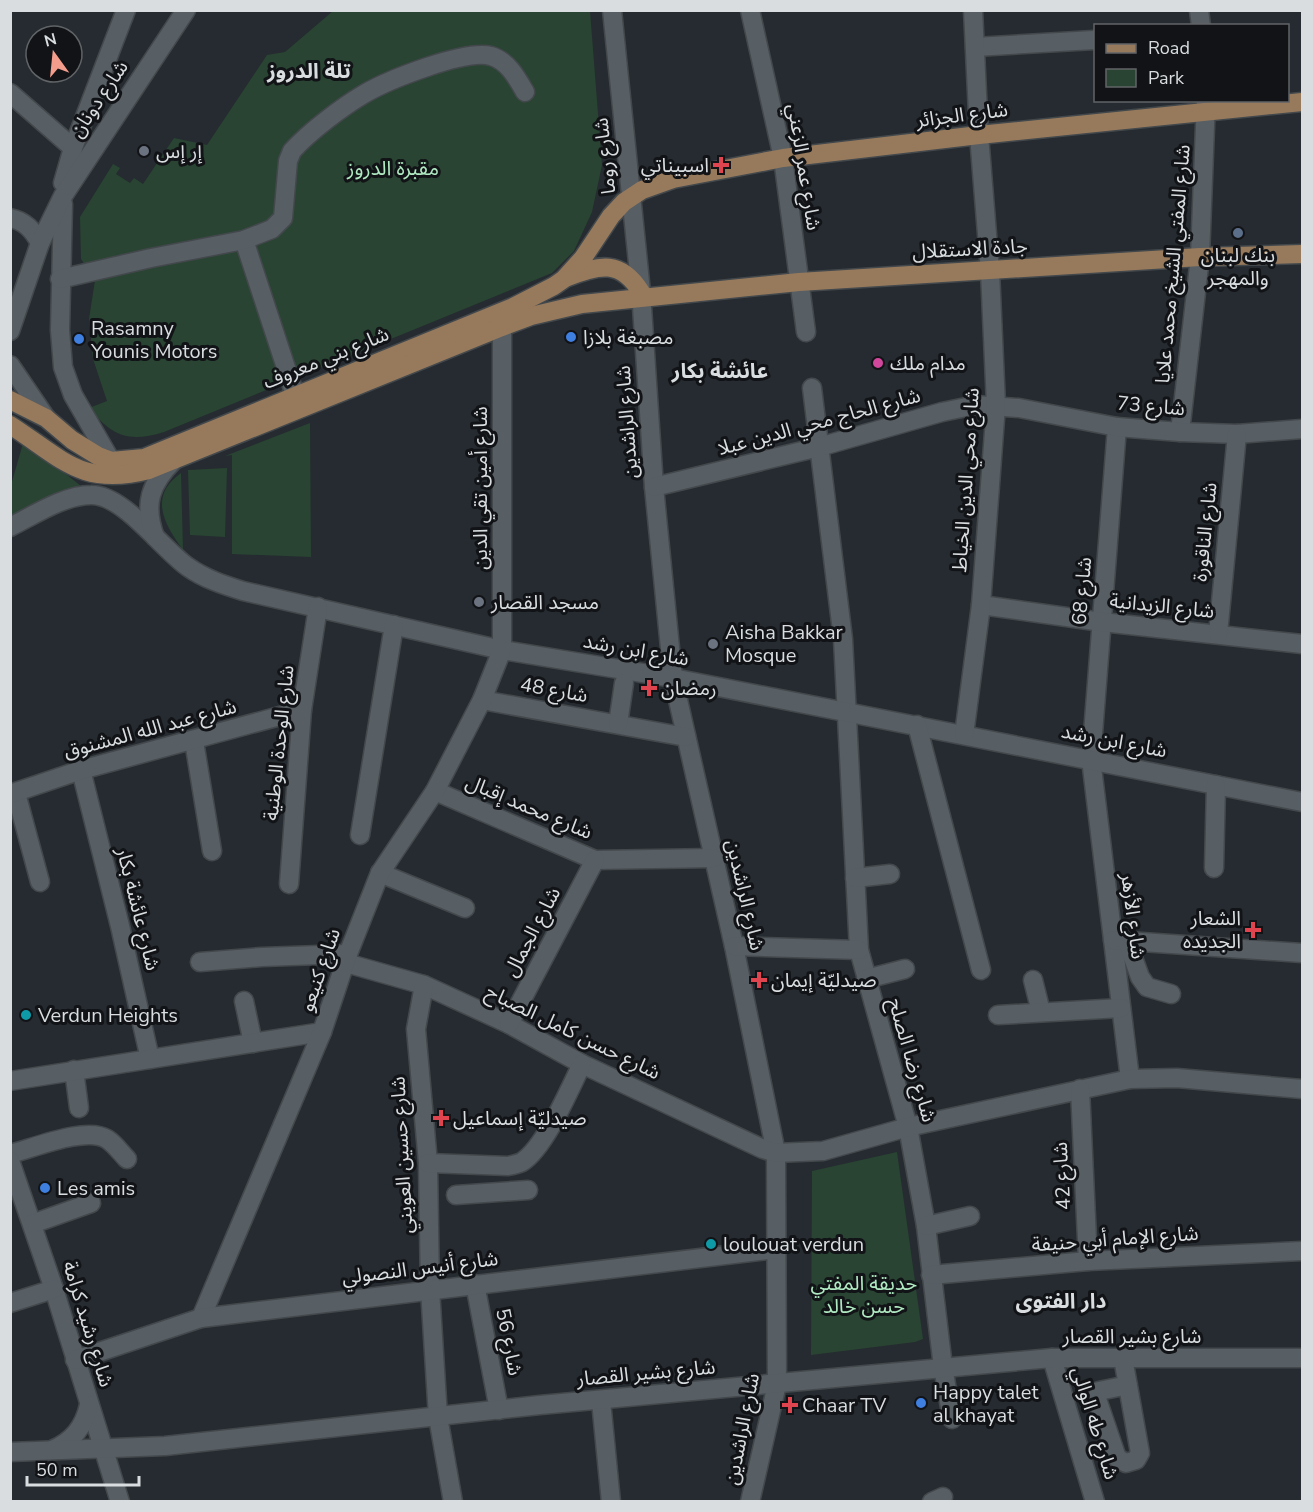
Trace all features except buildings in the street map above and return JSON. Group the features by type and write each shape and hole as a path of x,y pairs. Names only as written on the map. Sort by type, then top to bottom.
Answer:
{"main road":[{"name":"شارع الجزائر","path":"632,197 642,190 673,179 783,158 1207,106 1302,102"},
{"name":"شارع بني معروف","path":"10,425 74,468 115,476 149,470 278,410 295,395 513,306 554,286 564,279 588,251 616,209 632,197"},
{"name":"جادة الاستقلال","path":"641,295 799,282 1200,257 1302,254"},
{"path":"564,279 594,268 609,267 624,272 641,295"},
{"name":"شارع بني معروف","path":"111,461 132,460 158,453 531,316 641,295"},
{"path":"10,400 46,418 90,453 111,461"}],"street":[{"name":"شارع دونان","path":"54,214 74,148 126,10"},
{"name":"شارع دونان","path":"10,331 39,243 63,196 186,10"},
{"name":"شارع روما","path":"612,10 641,295"},
{"name":"شارع عمر الزعني","path":"750,10 783,158 806,332"},
{"name":"شارع محي الدين الخياط","path":"964,735 981,605 996,405 973,10"},
{"path":"975,47 1094,40"},
{"path":"60,279 244,240 272,229 283,218 288,161 292,151 340,111 367,93 443,62 482,55 493,57 506,64 525,92"},
{"path":"10,93 74,148"},
{"name":"شارع المفتي الشيخ محمد علايا","path":"1180,432 1200,257 1207,106"},
{"path":"63,196 60,279 61,349 67,382 111,461"},
{"path":"10,218 30,227 39,243"},
{"path":"244,240 295,395"},
{"name":"شارع الراشدين","path":"641,295 654,487 673,678 734,946 776,1153 777,1384 750,1502"},
{"name":"شارع أمين تقي الدين","path":"502,327 502,650"},
{"path":"10,365 46,418"},
{"path":"812,388 843,639 846,712"},
{"name":"شارع الحاج محي الدين عبلا","path":"654,487 819,447 951,410 976,405 996,405"},
{"name":"شارع 73","path":"996,405 1117,427 1180,432 1237,434 1302,429"},
{"name":"شارع 68","path":"1091,759 1117,427"},
{"name":"شارع الناقورة","path":"1218,634 1237,434"},
{"path":"155,537 150,524 150,497 161,473 174,460"},
{"name":"شارع ابن رشد","path":"10,527 66,501 82,496 97,495 116,503 187,566 211,580 243,591 502,650 673,678 1302,802"},
{"name":"شارع الزيدانية","path":"981,605 1102,622 1302,644"},
{"name":"شارع الوحدة الوطنية","path":"289,884 302,710 318,607"},
{"path":"360,835 394,625"},
{"name":"شارع كنيعو","path":"201,1317 322,1032 347,958 380,873 435,792 482,700 502,650"},
{"path":"618,724 624,683"},
{"name":"شارع 48","path":"482,700 686,737"},
{"name":"شارع عبد الله المشنوق","path":"13,793 81,771 302,710"},
{"name":"شارع رضا الصلح","path":"846,712 859,950 908,1127 926,1226 943,1367 952,1419"},
{"path":"917,725 981,970"},
{"path":"194,741 212,852"},
{"name":"شارع الأزهر","path":"1091,759 1120,940 1121,1008 1130,1079"},
{"name":"شارع عائشة بكار","path":"81,771 120,926 150,1059"},
{"path":"1214,868 1216,785"},
{"name":"شارع محمد إقبال","path":"435,792 596,860 714,858"},
{"path":"13,793 40,882"},
{"name":"شارع الجمال","path":"509,1024 596,860"},
{"path":"380,873 465,908"},
{"path":"855,878 891,874"},
{"path":"1120,940 1302,953"},
{"path":"1120,940 1147,987 1171,994"},
{"path":"734,946 859,950"},
{"name":"شارع حسن كامل الصباح","path":"200,962 262,957 347,958 424,985 509,1024 582,1064 776,1153"},
{"path":"866,979 905,969"},
{"path":"1033,980 1041,1012"},
{"name":"شارع حسين العويني","path":"424,985 416,1029 428,1163 430,1289 438,1417 453,1502"},
{"path":"244,1001 253,1043"},
{"path":"998,1016 1121,1008"},
{"path":"10,1081 322,1032"},
{"path":"428,1163 508,1166 520,1163 531,1154 556,1117 582,1064"},
{"path":"74,1071 79,1108"},
{"path":"776,1153 823,1151 908,1127 1130,1079 1177,1078 1302,1089"},
{"name":"شارع 42","path":"1080,1089 1088,1261"},
{"path":"11,1162 70,1138 96,1135 108,1139 127,1159"},
{"name":"شارع رشيد كرامة","path":"11,1162 54,1289 120,1502"},
{"path":"456,1195 520,1190 508,1166"},
{"path":"32,1224 91,1203"},
{"path":"926,1226 970,1216"},
{"name":"شارع أنيس النصولي","path":"75,1360 201,1317 776,1249"},
{"name":"شارع الإمام أبي حنيفة","path":"931,1275 1088,1261 1302,1251"},
{"name":"شارع 56","path":"475,1284 500,1410"},
{"path":"10,1303 54,1289"},
{"name":"شارع بشير القصار","path":"10,1452 165,1446 500,1410 1052,1358 1302,1358"},
{"name":"شارع طه الوالي","path":"1052,1358 1095,1502"},
{"path":"1123,1358 1128,1385"},
{"path":"601,1401 611,1502"},
{"path":"50,1451 72,1438 86,1418 89,1405"}],"green space":[{"name":"مقبرة الدروز","path":"333,11 590,11 602,165 592,212 574,251 552,273 164,432 131,437 113,431 89,408 107,401 93,359 89,319 95,280 81,259 80,217 113,164 120,168 116,174 130,183 134,178 143,184 174,138 207,145 267,55 285,52"},
{"path":"310,423 311,557 232,554 232,455 225,456"},
{"path":"24,440 82,487 11,515 11,485"},
{"path":"227,468 225,537 190,535 188,470"},
{"path":"181,473 183,550 170,530 162,510 165,491"},
{"name":"حديقة المفتي حسن خالد","path":"897,1152 923,1339 915,1342 811,1355 812,1171"}],"place":[{"name":"إر إس","path":"144,151"},
{"name":"اسبيناتي","path":"721,165"},
{"name":"بنك لبنان والمهجر","path":"1238,233"},
{"name":"مصبغة بلازا","path":"571,337"},
{"name":"Rasamny Younis Motors","path":"79,339"},
{"name":"مدام ملك","path":"878,363"},
{"name":"مسجد القصار","path":"479,602"},
{"name":"Aisha Bakkar Mosque","path":"713,644"},
{"name":"رمضان","path":"649,688"},
{"name":"الشعار الجديده","path":"1253,930"},
{"name":"صيدليّة إيمان","path":"759,980"},
{"name":"Verdun Heights","path":"26,1015"},
{"name":"صيدليّة إسماعيل","path":"441,1118"},
{"name":"Les amis","path":"45,1188"},
{"name":"loulouat verdun","path":"711,1244"},
{"name":"Happy talet al khayat","path":"921,1403"},
{"name":"Chaar TV","path":"790,1405"}],"district":[{"name":"تلة الدروز","path":"309,71"},
{"name":"عائشة بكار","path":"720,371"},
{"name":"دار الفتوى","path":"1061,1301"}]}
